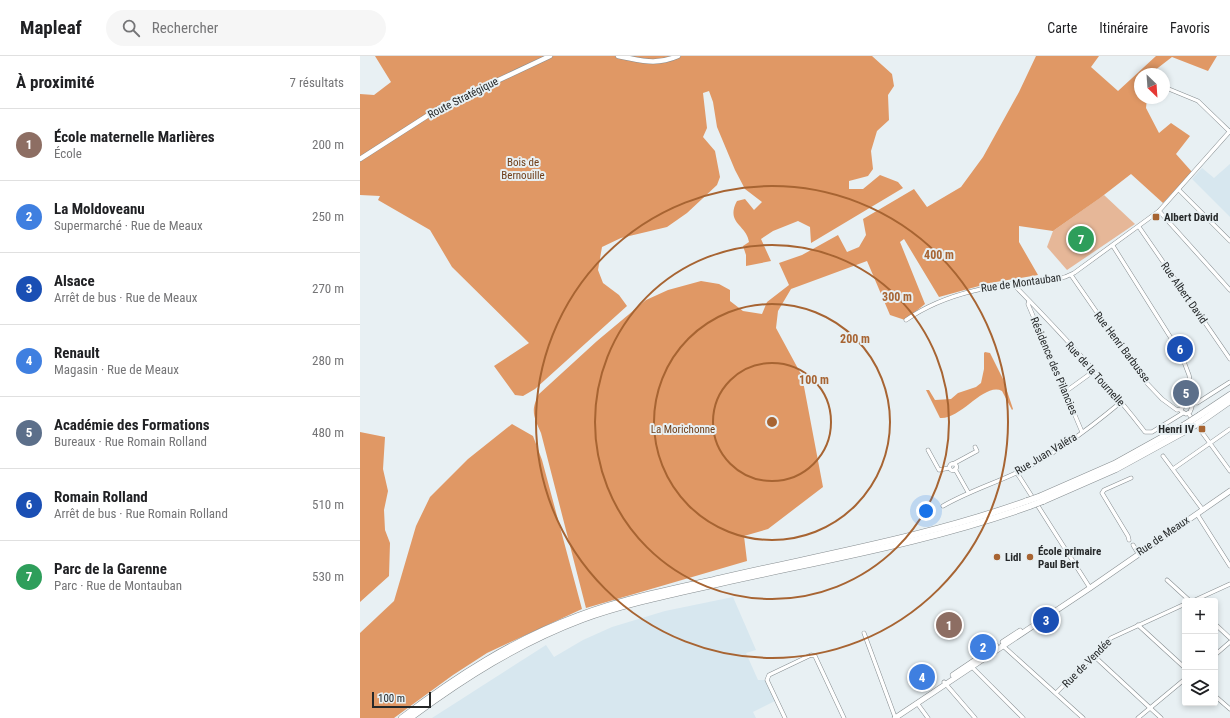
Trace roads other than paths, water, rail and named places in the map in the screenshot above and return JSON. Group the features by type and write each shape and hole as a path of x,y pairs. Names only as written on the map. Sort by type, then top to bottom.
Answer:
{"highway":[{"path":"1201,418 1230,395"},
{"path":"402,718 452,681 493,655 539,632 655,593 943,528 1029,504 1114,464 1230,402"},
{"path":"410,718 455,685 501,657 580,618"}],"main road":[{"name":"Rue de Meaux","path":"893,717 1230,491"},
{"name":"Rue de Meaux","path":"893,717 917,703 944,683 972,667 1002,644 1015,638 1025,629"}],"street":[{"name":"Route Stratégique","path":"360,159 441,107 550,56"},
{"path":"618,56 654,63 665,62 678,56"},
{"path":"1170,89 1198,101 1230,131"},
{"name":"Rue de Montauban","path":"906,320 924,308 960,293 1072,275 1159,211 1230,131"},
{"path":"1178,190 1230,241"},
{"path":"1159,211 1230,290"},
{"name":"Rue Albert David","path":"1139,227 1230,359"},
{"path":"1113,246 1181,354 1189,375 1193,398 1188,413"},
{"name":"Rue Henri Barbusse","path":"1072,275 1143,379 1162,399 1177,410 1182,411"},
{"name":"Rue de la Tournelle","path":"1016,283 1017,288 1094,371 1147,434 1182,411"},
{"name":"Résidence des Pilancies","path":"1029,301 1028,304 1082,432"},
{"path":"1064,392 1094,371"},
{"path":"1230,382 1199,401 1190,405 1183,405 1182,411 1188,413 1230,471"},
{"path":"1193,398 1199,401"},
{"name":"Rue Juan Valéra","path":"943,506 968,492 1017,473 1082,432 1121,402"},
{"path":"1173,469 1230,429"},
{"path":"928,450 941,471 949,468 950,465 977,451 976,447"},
{"path":"1163,456 1203,510"},
{"path":"953,464 956,466 955,469 968,492"},
{"path":"949,468 951,470 955,469"},
{"path":"1017,473 1089,586"},
{"path":"1129,540 1102,493 1104,490 1131,478"},
{"path":"1197,514 1230,566"},
{"path":"1133,546 1138,553"},
{"path":"1167,580 1187,598"},
{"path":"1200,598 1230,584"},
{"name":"Rue de Vendée","path":"1056,693 1112,638 1182,605"},
{"path":"1138,625 1182,665"},
{"path":"1218,627 1230,638"},
{"path":"864,633 893,717"},
{"path":"1218,652 1230,642"},
{"path":"1002,644 1083,718"},
{"path":"785,718 767,680 769,675 811,655 815,656 844,718"},
{"path":"1094,656 1161,718"},
{"path":"972,667 1023,718"},
{"path":"1138,718 1182,681"},
{"path":"944,683 975,718"},
{"path":"1218,699 1230,710"},
{"path":"917,703 928,718"}],"place":[{"name":"Albert David","path":"1156,217"},
{"name":"Parc de la Garenne","path":"1081,239"},
{"name":"Romain Rolland","path":"1180,349"},
{"name":"Académie des Formations","path":"1186,393"},
{"name":"Henri IV","path":"1202,429"},
{"name":"Lidl","path":"997,557"},
{"name":"École primaire Paul Bert","path":"1030,557"},
{"name":"Alsace","path":"1046,620"},
{"name":"École maternelle Marlières","path":"949,625"},
{"name":"La Moldoveanu","path":"983,647"},
{"name":"Renault","path":"922,677"}],"park label":[{"name":"Bois de Bernouille","path":"523,168"},
{"name":"La Morichonne","path":"683,429"}]}
